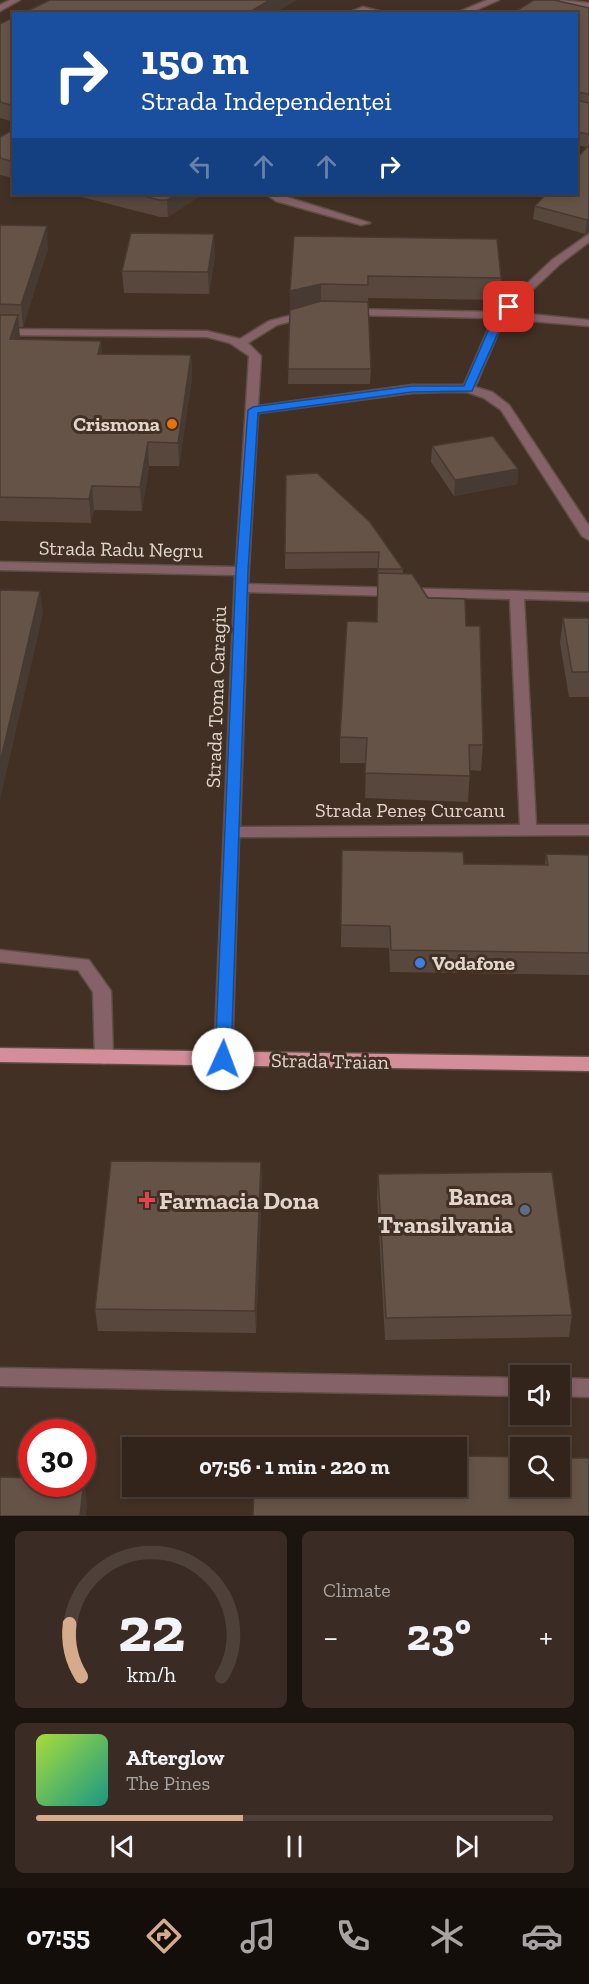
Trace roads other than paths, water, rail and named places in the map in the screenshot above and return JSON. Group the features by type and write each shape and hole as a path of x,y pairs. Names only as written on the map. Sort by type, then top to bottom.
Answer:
{"main road":[{"name":"Strada Traian","path":"0,1055 589,1064"}],"street":[{"path":"0,8 16,0"},
{"path":"463,12 495,0"},
{"path":"564,0 589,6"},
{"path":"356,12 363,10 372,12"},
{"path":"274,195 280,199 365,224"},
{"path":"468,389 500,315 556,262 589,237"},
{"path":"0,332 207,334 241,343 273,323 296,316 327,311 500,315 589,323"},
{"name":"Strada Toma Caragiu","path":"223,1059 241,588 255,356 241,343"},
{"path":"253,410 412,389 468,389 488,395 505,408 589,536"},
{"name":"Strada Radu Negru","path":"0,566 242,571"},
{"path":"241,588 589,597"},
{"path":"517,596 528,831"},
{"name":"Strada Peneș Curcanu","path":"232,832 589,830"},
{"path":"0,956 83,964 102,991 104,1057"},
{"path":"0,1377 510,1387"},
{"path":"570,1387 589,1388"}],"place":[{"name":"Crismona","path":"172,424"},
{"name":"Vodafone","path":"420,963"},
{"name":"Farmacia Dona","path":"147,1200"},
{"name":"Banca Transilvania","path":"525,1210"}]}
